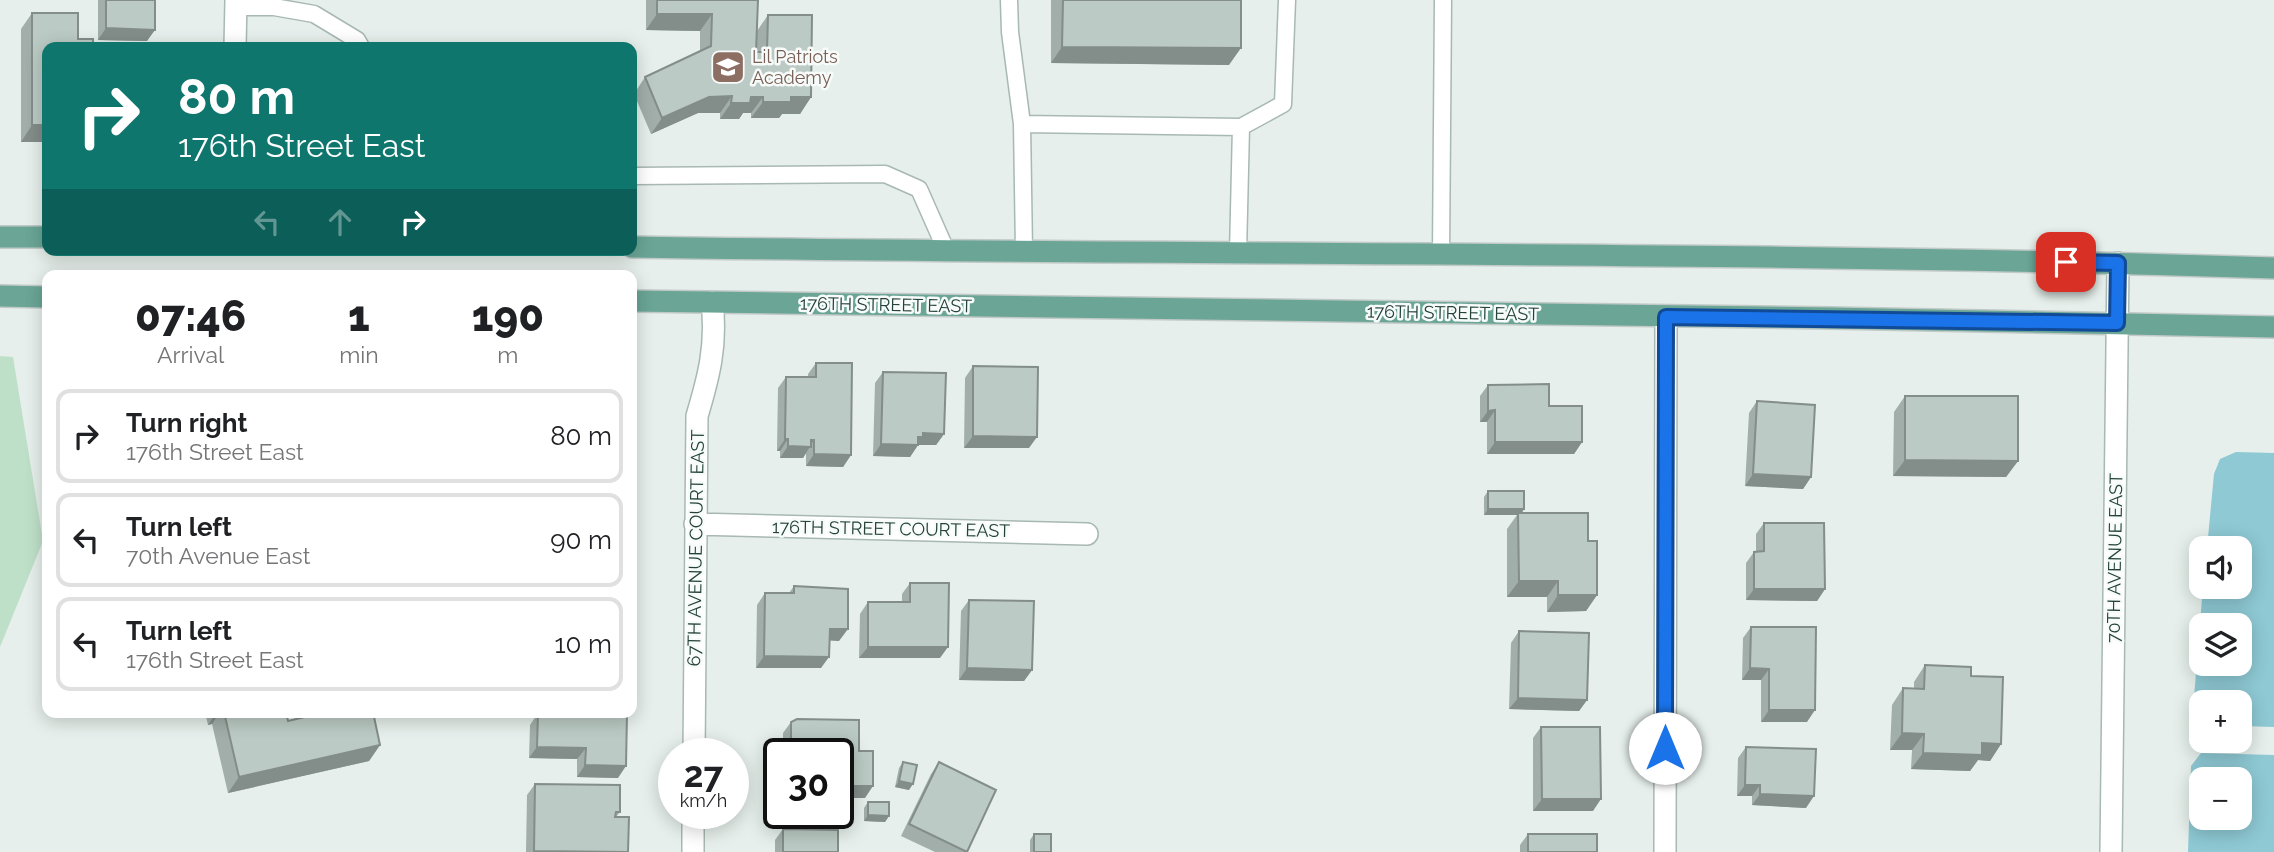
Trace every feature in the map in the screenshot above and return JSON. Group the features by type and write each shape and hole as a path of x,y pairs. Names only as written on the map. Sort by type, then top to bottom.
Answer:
{"main road":[{"path":"0,237 42,237"},
{"path":"637,247 2118,263 2274,268"},
{"path":"0,296 42,297"},
{"name":"176TH STREET EAST","path":"637,302 2274,327"}],"street":[{"path":"235,42 236,4"},
{"name":"70TH AVENUE EAST","path":"2111,852 2118,263"},
{"name":"67TH AVENUE COURT EAST","path":"694,738 697,416 711,368 714,320 712,302"},
{"path":"1665,852 1666,317"},
{"name":"176TH STREET COURT EAST","path":"695,524 1087,534"},
{"path":"693,829 693,852"}],"lane":[{"path":"1009,0 1021,124 1024,251"},
{"path":"1021,124 1241,127 1283,104 1287,0"},
{"path":"1441,255 1443,0"},
{"path":"236,4 314,14 358,42"},
{"path":"1238,253 1241,127"},
{"path":"637,176 886,174 919,189 946,250"}],"green space":[{"path":"0,356 13,357 42,543 0,647"}],"water":[{"path":"2236,452 2274,453 2274,727 2252,726 2252,690 2195,690 2196,676 2252,676 2252,613 2201,613 2202,599 2252,599 2252,536 2208,536 2214,474 2220,459"},
{"path":"2201,753 2274,755 2274,852 2188,852 2189,823 2189,830 2252,830 2252,767 2191,767"}],"building":[{"path":"106,0 155,0 155,30 106,28"},
{"path":"657,0 758,0 756,52 767,52 768,15 812,15 811,97 791,97 791,102 763,102 763,97 751,97 750,103 731,103 732,96 709,97 662,118 645,77 711,46 712,14 657,14"},
{"path":"1063,0 1241,0 1241,48 1062,47"},
{"path":"32,13 78,13 78,39 93,39 93,42 42,42 42,125 32,125"},
{"path":"816,363 852,363 851,455 814,454 814,440 811,440 811,447 788,446 788,439 785,439 786,377 816,377"},
{"path":"973,366 1038,367 1037,437 973,436"},
{"path":"883,372 946,373 944,434 923,433 923,437 918,437 918,445 881,444"},
{"path":"1549,384 1549,406 1582,406 1582,442 1495,442 1495,410 1488,411 1488,385"},
{"path":"1905,396 2018,396 2018,461 1905,460"},
{"path":"1757,401 1815,405 1811,477 1753,474"},
{"path":"1488,491 1524,491 1524,509 1488,509"},
{"path":"1518,513 1588,513 1588,541 1597,541 1597,595 1558,595 1558,581 1519,581"},
{"path":"1764,523 1824,523 1825,589 1754,589 1754,552 1764,551"},
{"path":"910,583 949,583 948,647 868,647 868,602 910,602"},
{"path":"794,586 848,589 848,629 830,629 829,657 764,656 765,593 794,593"},
{"path":"969,600 1034,601 1032,670 967,668"},
{"path":"1751,627 1816,627 1815,710 1769,710 1769,669 1750,668"},
{"path":"1519,631 1589,633 1587,700 1518,698"},
{"path":"1925,665 1971,667 1971,676 2003,677 2001,744 1982,743 1982,755 1923,753 1924,734 1902,733 1903,688 1924,689"},
{"path":"225,718 287,718 288,721 300,718 374,718 380,745 239,777"},
{"path":"538,718 627,718 626,766 585,765 586,748 537,747"},
{"path":"797,719 859,720 859,751 873,751 873,786 854,786 854,738 791,738 791,722"},
{"path":"1541,727 1600,727 1601,799 1542,799"},
{"path":"1746,747 1816,749 1814,796 1760,794 1760,785 1745,785"},
{"path":"903,762 917,765 913,784 899,781"},
{"path":"939,762 996,790 967,852 909,824"},
{"path":"535,784 620,785 620,812 616,812 615,817 629,817 628,852 534,851"},
{"path":"868,802 889,802 889,816 868,815"},
{"path":"783,829 838,830 838,852 783,852"},
{"path":"1034,834 1051,834 1051,852 1034,852"},
{"path":"1528,834 1597,834 1597,852 1528,852"}],"place":[{"name":"Lil Patriots Academy","path":"728,67"}],"route":[{"path":"1665,748 1666,317 2117,323 2118,263 2066,262"}]}
